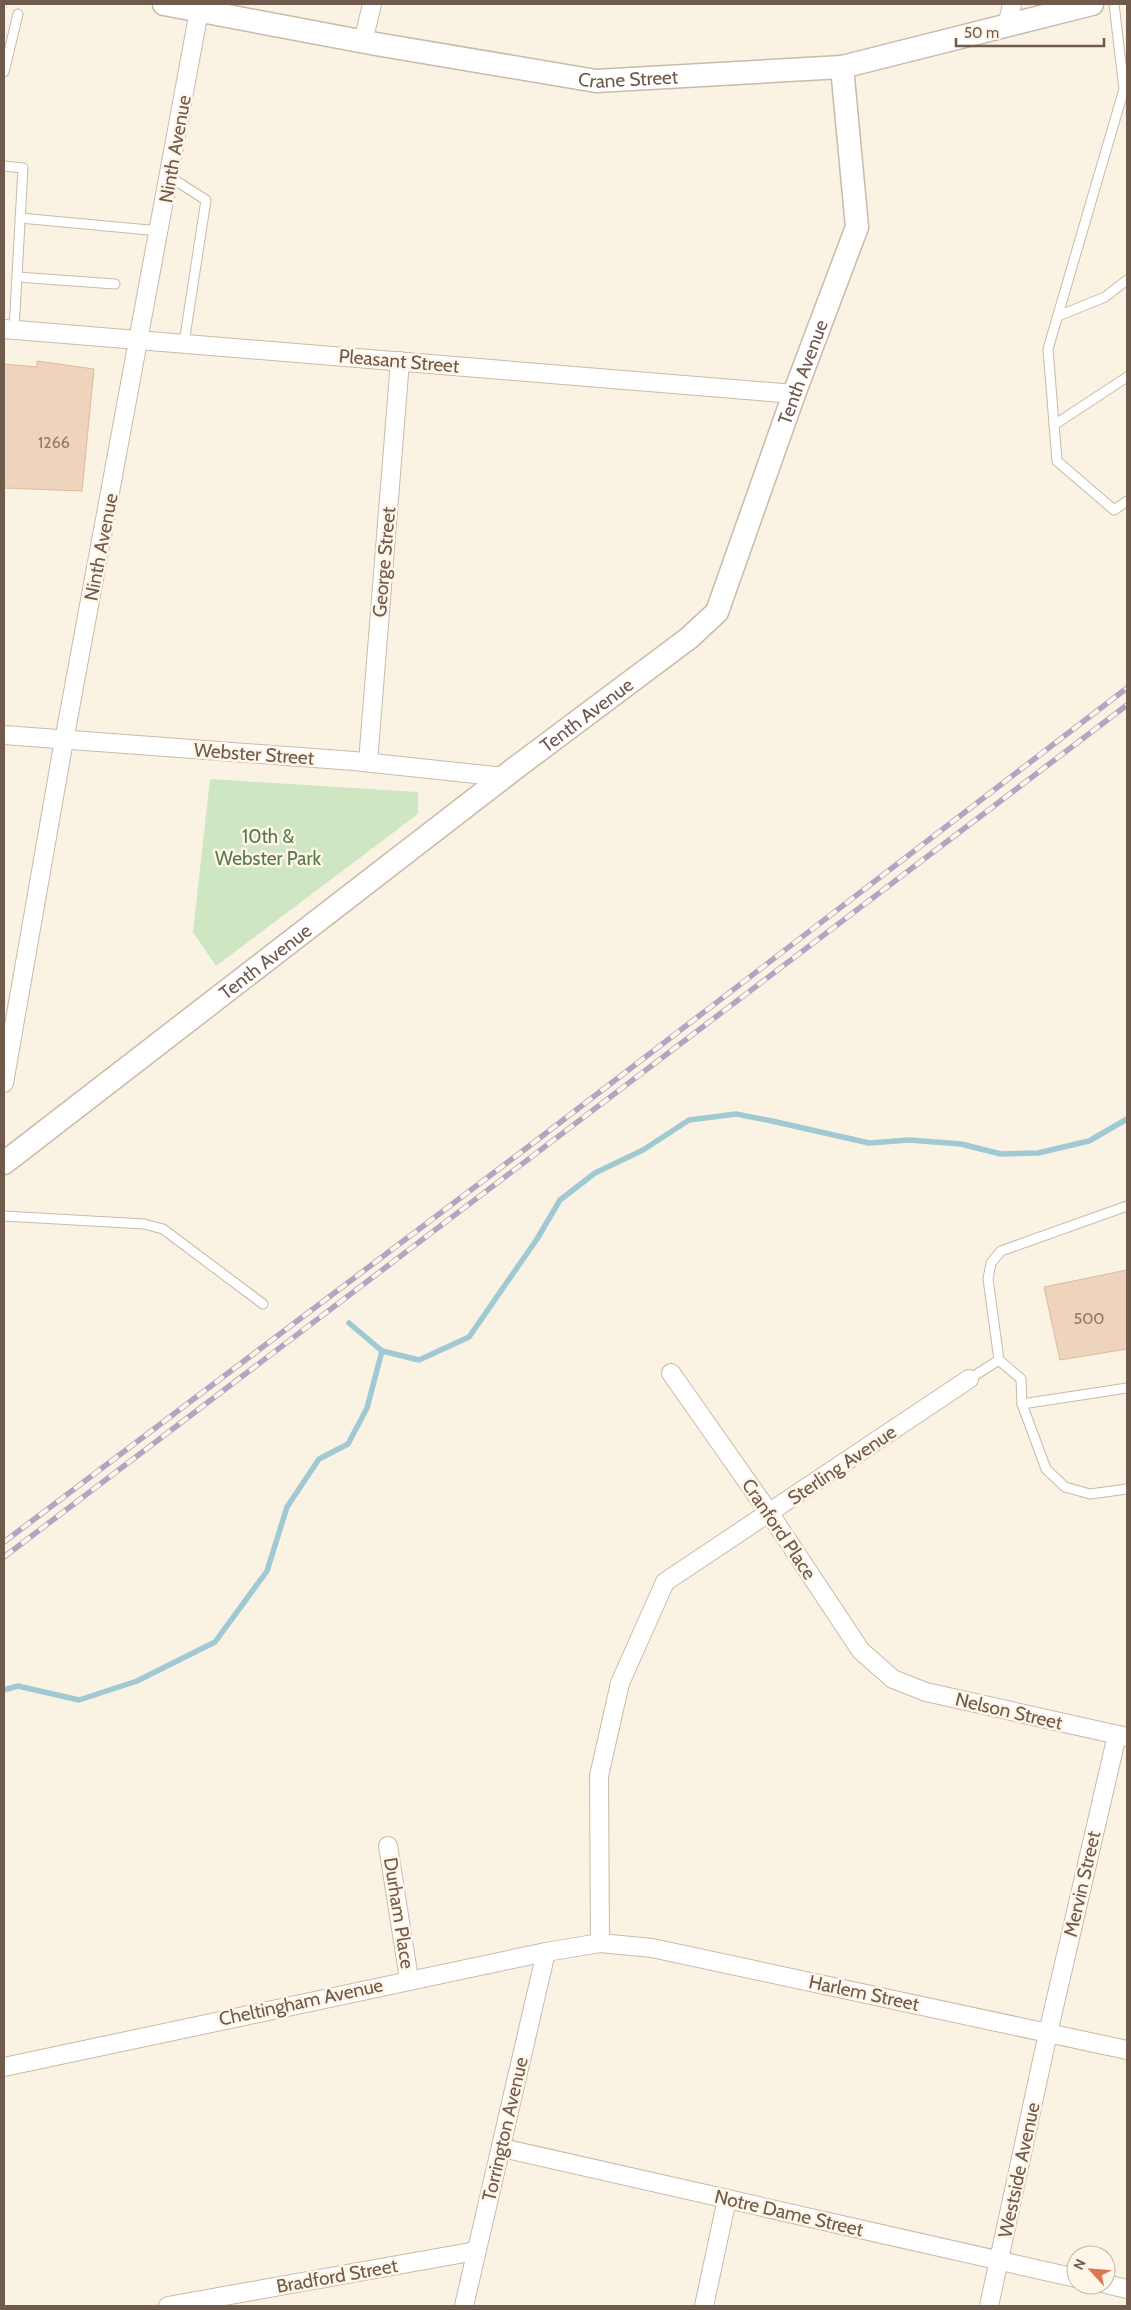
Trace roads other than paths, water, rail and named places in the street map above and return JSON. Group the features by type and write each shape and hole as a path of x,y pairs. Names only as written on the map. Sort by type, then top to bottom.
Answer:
{"street":[{"name":"Crane Street","path":"164,4 363,42 596,81 842,67 1007,27 1092,4"},
{"path":"363,42 372,4"},
{"path":"1007,27 1012,4"},
{"name":"Ninth Avenue","path":"4,1083 65,740 200,11"},
{"name":"Tenth Avenue","path":"4,1163 504,777 689,638 717,612 794,394 857,227 842,67"},
{"name":"Pleasant Street","path":"9,330 794,394"},
{"name":"George Street","path":"368,762 400,361"},
{"name":"Webster Street","path":"4,735 368,762 504,777"},
{"name":"Cranford Place","path":"671,1373 770,1514 861,1651 893,1679"},
{"name":"Sterling Avenue","path":"600,1943 598,1776 620,1684 665,1582 770,1514 968,1380"},
{"name":"Nelson Street","path":"893,1679 926,1692 1122,1736"},
{"name":"Mervin Street","path":"1048,2033 1122,1736"},
{"name":"Durham Place","path":"388,1846 409,1979"},
{"name":"Harlem Street","path":"600,1943 652,1948 1127,2050"},
{"name":"Cheltingham Avenue","path":"4,2067 409,1979 600,1943"},
{"name":"Torrington Avenue","path":"464,2306 546,1952"},
{"name":"Westside Avenue","path":"989,2306 1048,2033"},
{"name":"Notre Dame Street","path":"502,2148 1066,2276"},
{"path":"704,2306 727,2198"},
{"name":"Bradford Street","path":"168,2306 476,2250"}],"lane":[{"path":"1114,4 1126,90 1048,349 1057,461 1114,510 1127,500"},
{"path":"4,72 18,14"},
{"path":"4,166 23,168 17,277 9,330"},
{"path":"170,177 206,200 184,344"},
{"path":"20,218 160,231"},
{"path":"17,277 115,284"},
{"path":"1058,316 1105,297 1127,280"},
{"path":"1054,426 1127,377"},
{"path":"1127,1206 1001,1251 991,1263 988,1279 999,1360 1021,1379 1022,1404 1046,1469 1066,1487 1090,1494 1127,1489"},
{"path":"4,1216 144,1224 163,1230 263,1304"},
{"path":"968,1380 999,1360"},
{"path":"1022,1404 1127,1388"}],"waterway":[{"path":"4,1690 18,1686 79,1700 137,1681 215,1642 267,1571 287,1507 319,1459 348,1444 367,1408 382,1351 419,1360 469,1337 537,1239 560,1200 595,1173 643,1150 689,1120 736,1114 869,1143 909,1140 961,1144 1001,1154 1038,1153 1089,1141 1127,1119"},
{"path":"349,1323 382,1351"}],"railway":[{"path":"4,1542 524,1150 1127,688"},
{"path":"4,1557 1127,705"}],"park label":[{"name":"10th & Webster Park","path":"268,847"}]}
